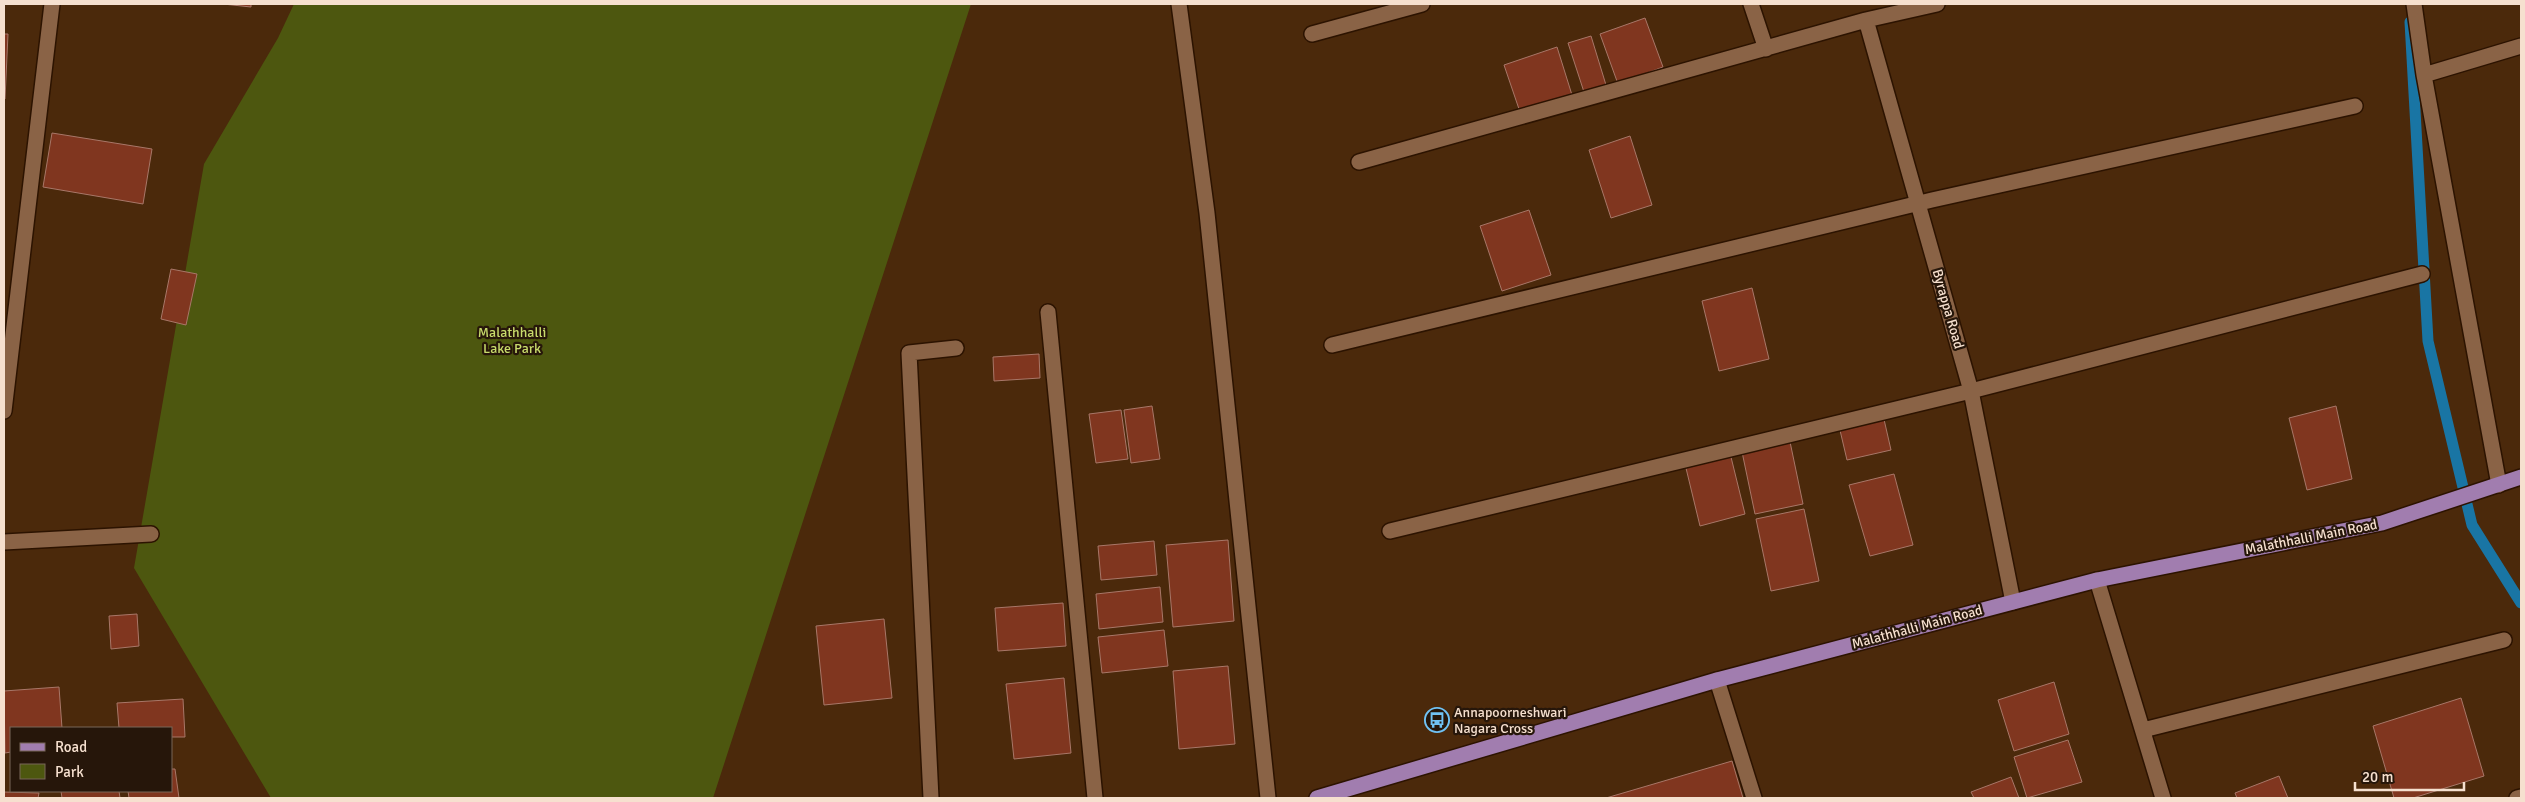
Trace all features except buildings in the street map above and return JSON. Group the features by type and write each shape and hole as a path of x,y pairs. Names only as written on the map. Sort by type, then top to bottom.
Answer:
{"main road":[{"name":"Malathhalli Main Road","path":"1317,798 1339,795 1717,680 2097,580 2382,523 2499,486 2521,477"}],"street":[{"path":"4,411 52,4"},
{"path":"1179,4 1207,213 1268,798"},
{"path":"1312,34 1422,4"},
{"path":"1751,4 1766,49"},
{"path":"1359,162 1866,20 1935,4"},
{"path":"2414,4 2424,74 2499,486"},
{"name":"Byrappa Road","path":"1866,20 1971,390 2013,602"},
{"path":"2424,74 2521,46"},
{"path":"1332,345 1919,204 2355,106"},
{"path":"1390,531 1971,390 2422,274"},
{"path":"1048,312 1095,798"},
{"path":"931,798 909,353 956,348"},
{"path":"4,542 151,534"},
{"path":"2097,580 2163,798"},
{"path":"2143,730 2504,640"},
{"path":"1717,680 1754,798"},
{"path":"2517,798 2521,797"}],"green space":[{"name":"Malathhalli Lake Park","path":"294,4 971,4 713,798 271,798 134,568 204,164 278,38"}],"waterway":[{"path":"2410,22 2428,341 2472,525 2521,603"}],"place":[{"name":"Annapoorneshwari Nagara Cross","path":"1437,720"}]}
